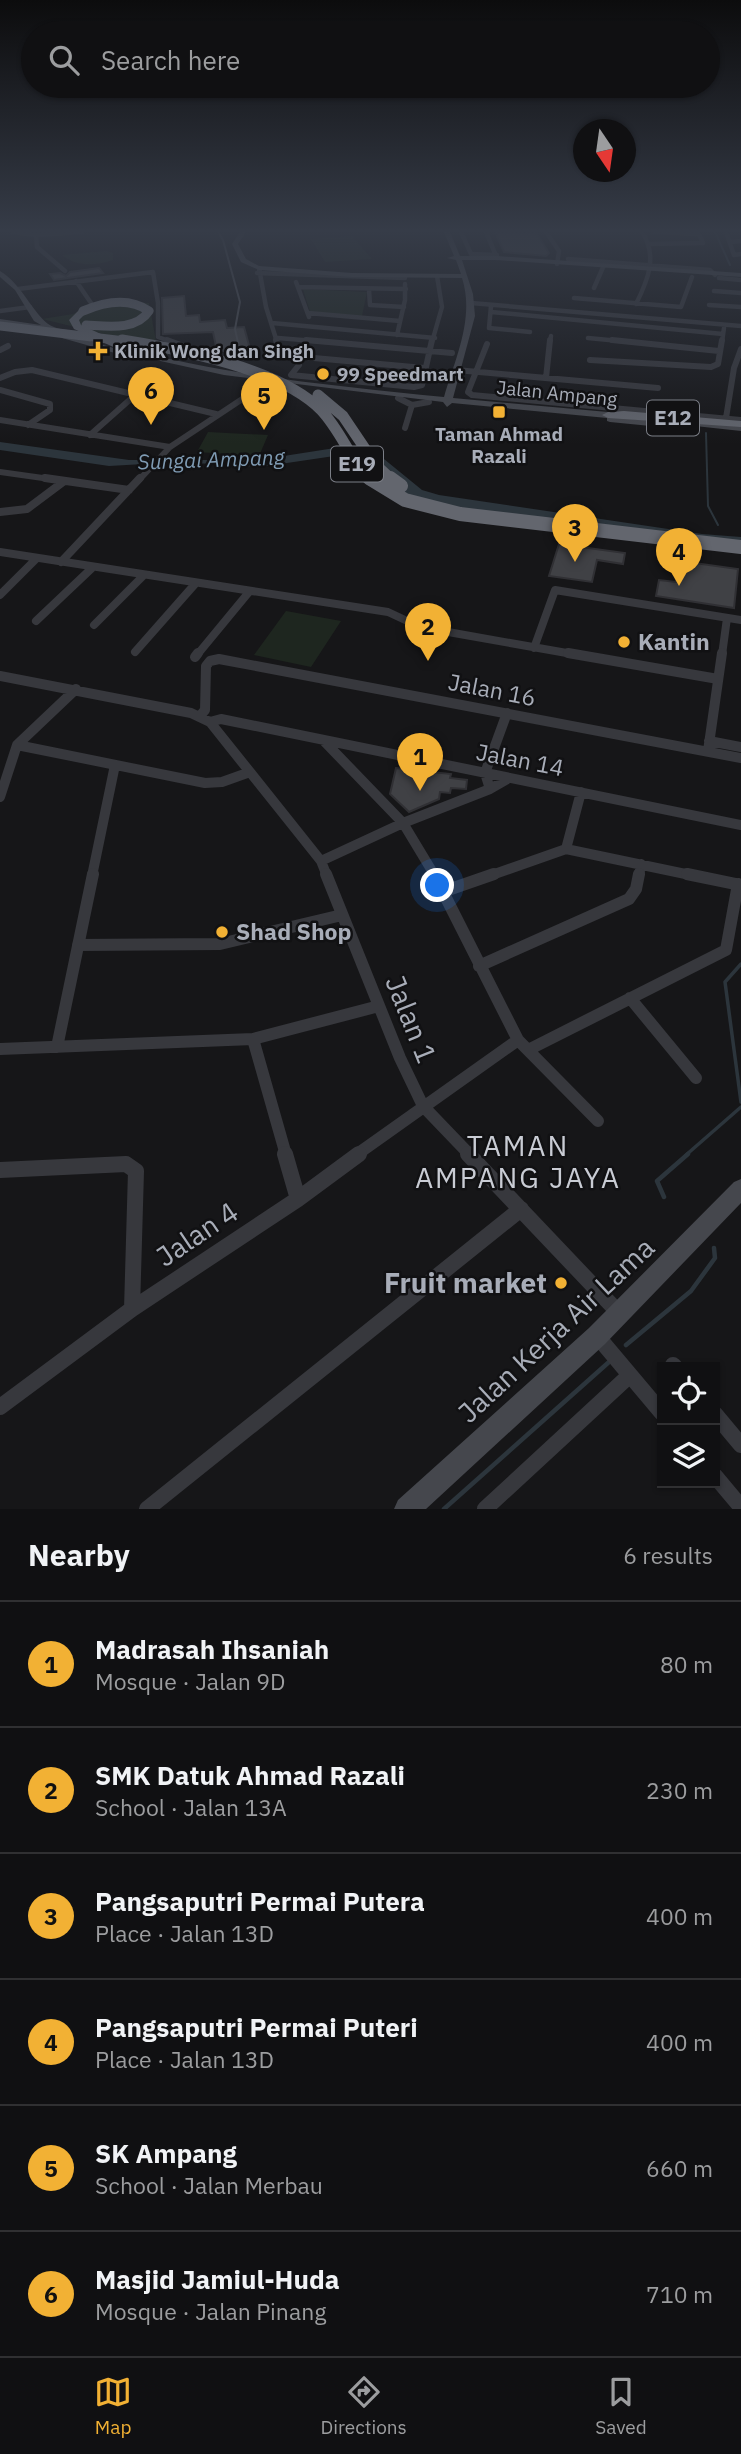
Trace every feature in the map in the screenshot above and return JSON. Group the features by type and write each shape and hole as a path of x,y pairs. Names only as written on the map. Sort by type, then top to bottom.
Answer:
{"highway":[{"path":"1,321 112,326 147,317 149,311 137,304 114,303 83,311 74,320 77,327 102,335 137,354"},
{"name":"E19","path":"1,321 177,348 300,395 321,409 333,422 359,468 372,482 423,507 460,514 741,547"},
{"name":"E19","path":"1,321 172,342 276,375 324,399 347,417 373,464 386,478 432,498 483,508 741,536"},
{"name":"E12","path":"614,417 624,414 740,425"}],"main road":[{"path":"27,302 37,319 48,327"},
{"path":"445,400 461,302"},
{"path":"445,400 456,370 471,303"},
{"path":"1,321 48,327 169,363 257,385"},
{"path":"1,321 50,332 166,366 257,385"},
{"name":"Jalan Ampang","path":"257,385 343,385 429,402 469,398 614,417"},
{"name":"Jalan Ampang","path":"257,385 614,417"},
{"path":"400,397 436,389"},
{"name":"Jalan Kerja Air Lama","path":"407,1509 620,1314 741,1189"}],"street":[{"path":"158,302 158,337 206,353"},
{"path":"266,302 281,355 276,361"},
{"path":"304,302 313,327"},
{"path":"370,302 370,306 404,307"},
{"path":"397,335 405,302"},
{"path":"299,365 291,375 343,385 422,385 441,302"},
{"path":"620,302 676,308 681,307 683,302"},
{"path":"471,303 741,324"},
{"path":"491,303 489,328 530,332"},
{"path":"709,305 741,307"},
{"path":"1,321 30,307"},
{"path":"491,312 723,334"},
{"path":"308,313 400,321"},
{"path":"704,319 741,324"},
{"path":"272,324 435,338"},
{"path":"590,360 711,367 718,364 725,324"},
{"path":"546,378 551,336"},
{"path":"278,338 452,354"},
{"path":"588,338 719,351"},
{"path":"487,344 468,392 469,398 726,418 740,425"},
{"path":"0,349 9,346"},
{"path":"726,418 741,349"},
{"path":"281,355 424,368"},
{"path":"0,378 15,372 32,370 216,414"},
{"path":"343,385 354,370"},
{"path":"456,370 658,388"},
{"path":"61,562 169,449 257,385"},
{"path":"0,390 50,404 50,410 28,425"},
{"path":"90,435 135,396"},
{"path":"400,397 412,405 429,402"},
{"path":"405,428 412,405"},
{"path":"0,420 169,449"},
{"path":"0,472 129,490"},
{"path":"0,512 19,514 26,511 62,482"},
{"path":"0,552 388,612 420,627 718,680"},
{"path":"0,595 37,558"},
{"path":"36,621 92,568"},
{"path":"94,625 143,576"},
{"path":"135,652 195,584"},
{"path":"534,649 555,590 741,620"},
{"path":"195,657 248,592"},
{"path":"727,618 709,746 741,747"},
{"name":"Jalan 16","path":"205,719 206,666 210,661 219,659 507,713 709,746 741,758"},
{"name":"Jalan 14","path":"0,676 76,689 205,719 221,719 741,824"},
{"path":"0,797 17,746 76,689"},
{"path":"490,789 485,773 507,713"},
{"name":"Jalan 1","path":"205,719 321,861 379,1006 423,1106 620,1314"},
{"path":"322,740 403,823 445,891 479,966 523,1045 598,1121"},
{"path":"17,746 205,783 222,782 250,772"},
{"path":"57,1047 116,765"},
{"path":"321,861 403,823 490,789 509,778"},
{"path":"566,849 582,792"},
{"path":"445,891 566,849 739,885"},
{"path":"479,966 629,899 636,890 641,864"},
{"name":"Jalan 4","path":"0,1407 132,1310 298,1199 423,1106 523,1045 630,998 726,950 739,885"},
{"path":"78,945 220,944 342,915"},
{"path":"630,998 696,1078"},
{"path":"0,1049 253,1039 379,1006"},
{"path":"253,1039 298,1199"},
{"path":"0,1170 126,1164 132,1167 135,1171 132,1310"},
{"path":"147,1509 521,1209"},
{"path":"597,1336 657,1407"},
{"path":"485,1509 630,1375"},
{"path":"720,1420 741,1445"},
{"path":"720,1481 741,1507"}],"shaded area":[{"path":"307,302 365,302 362,316 310,312"},
{"path":"149,303 156,341 186,348 158,358 112,336 42,319 73,314 88,307"},
{"path":"208,432 268,435 259,456 197,452"},
{"path":"286,611 341,621 311,667 254,655"}],"water":[{"name":"Sungai Ampang","path":"0,442 129,460 258,460 335,448 361,450 384,459 422,490 439,495 702,534 741,537 741,550 423,511 341,455 260,467 179,462 109,466 0,450"}],"building":[{"path":"162,302 185,302 186,316 199,315 200,322 225,320 227,328 244,327 252,356 237,357 235,351 217,351 213,332 163,334"},
{"path":"559,544 625,553 623,564 597,560 592,582 549,576"},
{"path":"680,561 738,569 734,608 656,596 659,580 676,582"},
{"path":"396,768 451,774 450,778 467,780 466,789 451,788 450,793 440,792 439,799 409,812 390,794"}],"waterway":[{"path":"706,433 708,506 718,525"},
{"path":"741,964 725,982 741,1102"},
{"path":"686,1155 741,1107"},
{"path":"664,1197 657,1181 688,1154"},
{"path":"626,1345 691,1291 715,1258 714,1248"},
{"path":"444,1509 609,1362"}],"tram line":[{"path":"240,302 235,329 241,356"}],"place":[{"name":"Klinik Wong dan Singh","path":"98,351"},
{"name":"99 Speedmart","path":"323,374"},
{"name":"Taman Ahmad Razali","path":"499,412"},
{"name":"Masjid Jamiul-Huda","path":"151,425"},
{"name":"SK Ampang","path":"264,430"},
{"name":"Pangsaputri Permai Putera","path":"575,562"},
{"name":"Pangsaputri Permai Puteri","path":"679,586"},
{"name":"Kantin","path":"624,642"},
{"name":"SMK Datuk Ahmad Razali","path":"428,661"},
{"name":"Madrasah Ihsaniah","path":"420,791"},
{"name":"Shad Shop","path":"222,932"},
{"name":"Fruit market","path":"561,1283"}],"district":[{"name":"TAMAN AMPANG JAYA","path":"518,1162"}]}
